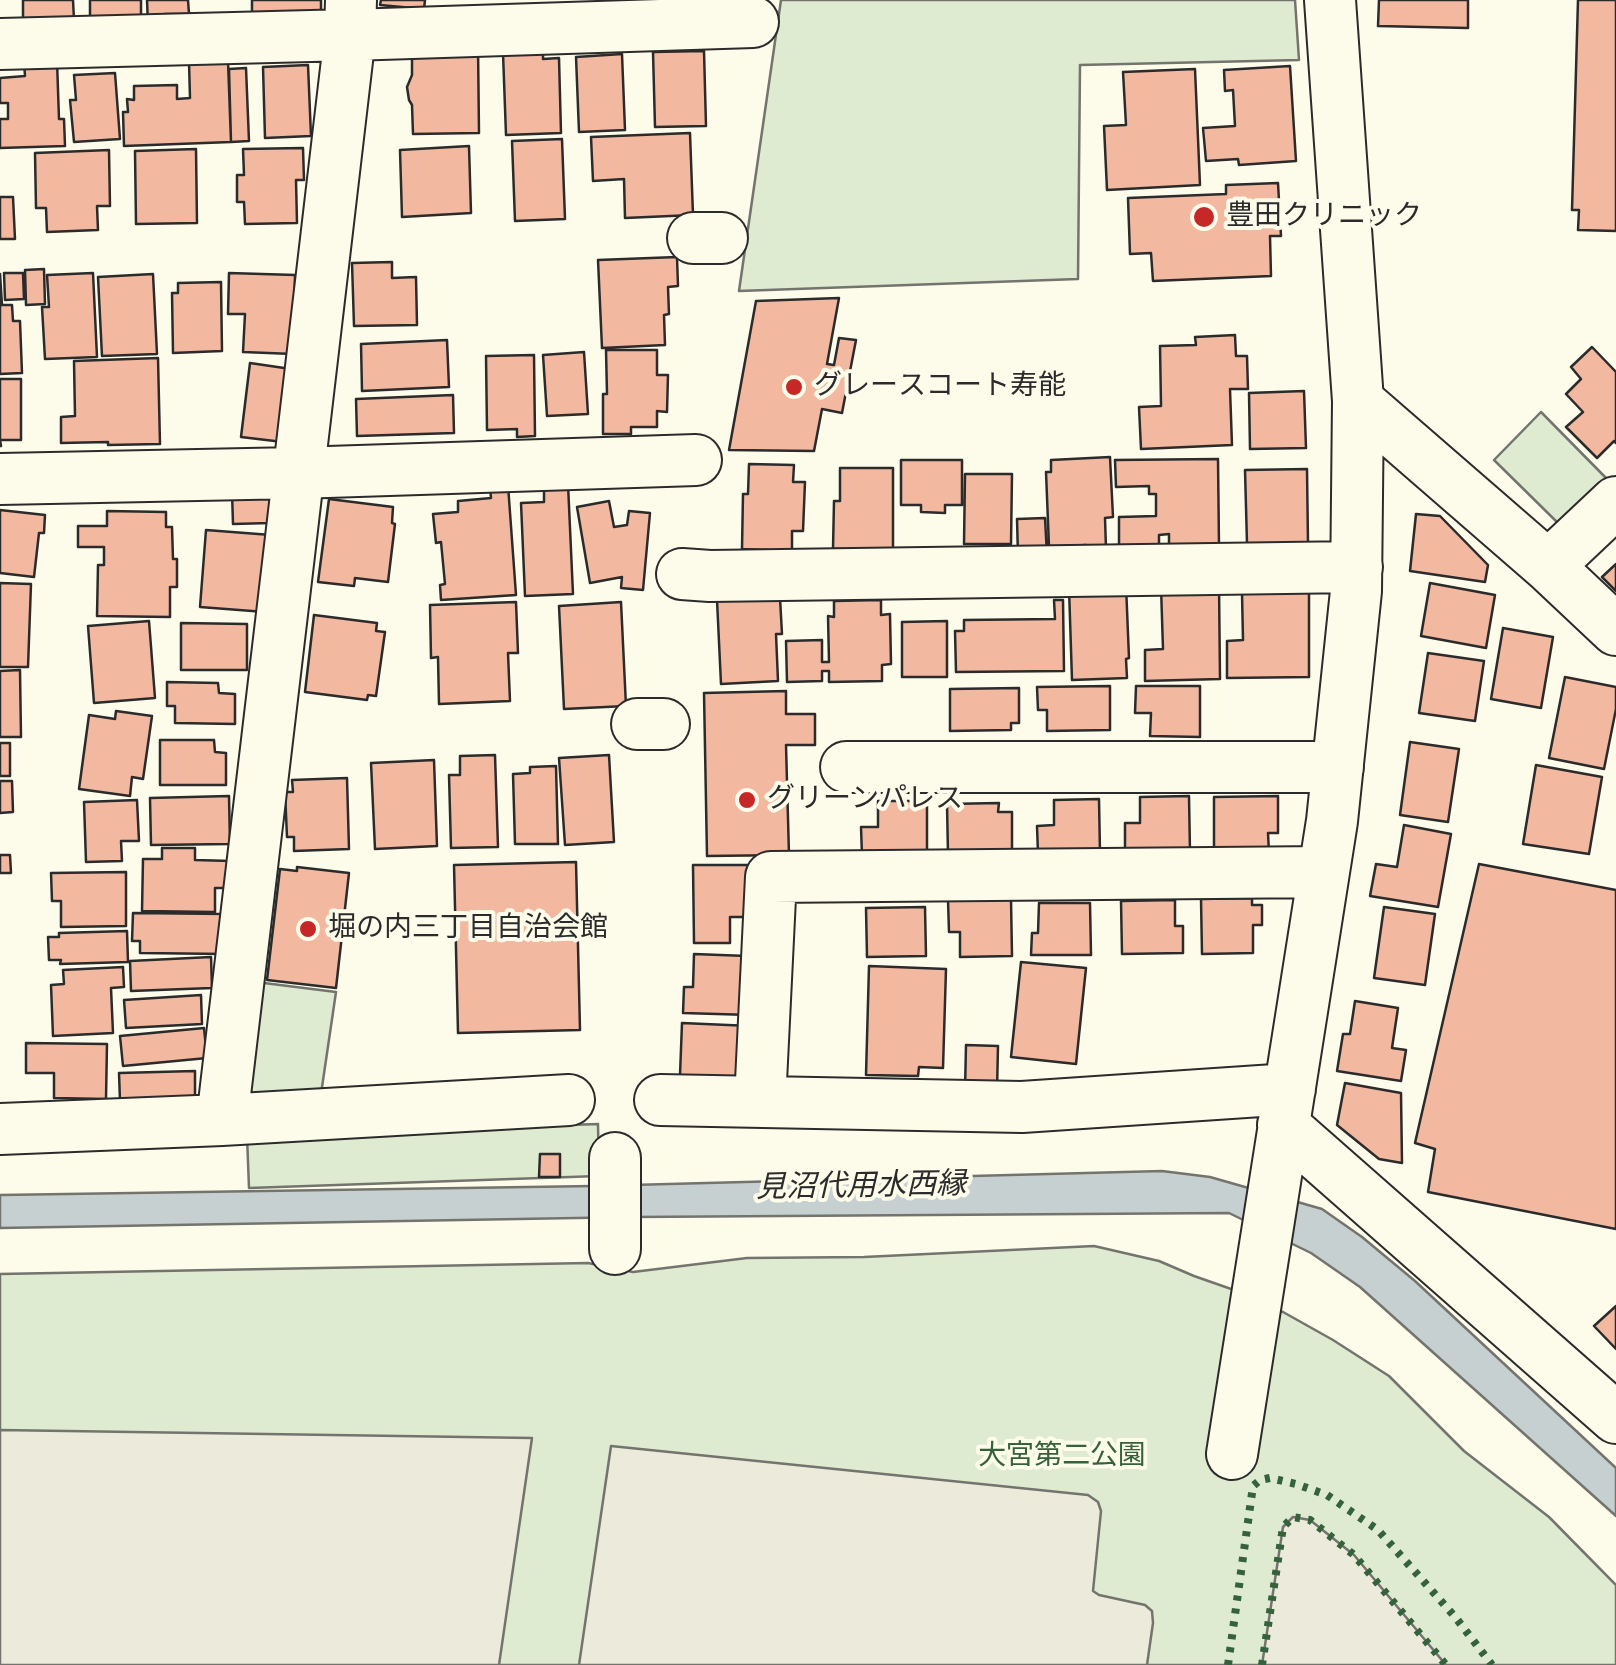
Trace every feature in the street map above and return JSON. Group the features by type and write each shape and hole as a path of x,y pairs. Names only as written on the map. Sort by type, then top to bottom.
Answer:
{"street":[{"path":"1232,1454 1324,872 1357,567 1358,401 1330,0"},
{"path":"0,44 351,18 737,22"},
{"path":"222,1120 351,18"},
{"path":"1358,401 1616,630"},
{"path":"0,479 684,460"},
{"path":"1548,566 1616,502"},
{"path":"696,575 1357,567"},
{"path":"846,767 1338,767"},
{"path":"760,1102 770,878 1324,872"},
{"path":"0,1129 570,1100"},
{"path":"660,1100 1022,1107 1284,1121 1616,1418"},
{"path":"615,1158 616,1243"}],"green space":[{"path":"781,0 1295,0 1299,60 1080,65 1078,279 739,291"},
{"path":"1541,412 1607,479 1560,525 1494,460"},
{"path":"256,982 336,992 321,1094 241,1100"},
{"path":"598,1124 599,1176 249,1188 247,1136"},
{"name":"大宮第二公園","path":"1094,1246 1159,1261 1234,1290 1237,1297 1283,1312 1389,1376 1464,1451 1549,1517 1616,1585 1616,1665 0,1665 0,1274 588,1263 633,1272 747,1258 864,1257"}],"shaded area":[{"path":"0,1430 532,1438 499,1665 0,1665"},
{"path":"611,1446 1088,1495 1098,1502 1101,1511 1093,1591 1145,1605 1152,1611 1147,1665 579,1665"},
{"path":"1293,1517 1310,1520 1354,1555 1446,1665 1262,1665 1283,1527"}],"water":[{"name":"見沼代用水西縁","path":"1162,1171 1210,1177 1322,1209 1362,1237 1415,1281 1616,1468 1616,1516 1360,1287 1311,1253 1229,1213 634,1217 0,1228 0,1195 593,1186"}],"building":[{"path":"23,0 73,0 74,20 23,22"},
{"path":"90,0 141,0 141,17 90,17"},
{"path":"147,0 188,0 189,14 165,14 166,24 148,25"},
{"path":"252,0 321,0 321,15 252,16"},
{"path":"381,0 425,0 424,9 380,5"},
{"path":"1379,0 1468,0 1468,28 1378,26"},
{"path":"1578,0 1616,0 1616,231 1578,230 1579,210 1572,210"},
{"path":"478,46 479,133 413,134 407,87 412,75 412,47"},
{"path":"543,51 543,59 559,58 561,133 506,135 503,53"},
{"path":"704,51 706,126 655,127 653,52"},
{"path":"622,54 625,130 579,132 576,57"},
{"path":"57,61 59,119 64,119 65,146 0,148 0,119 8,119 8,103 0,103 0,78 25,76 24,62"},
{"path":"228,61 231,142 124,146 123,112 128,112 127,99 134,100 134,86 177,85 177,99 190,98 189,62"},
{"path":"308,65 311,136 265,138 263,67"},
{"path":"1290,66 1296,161 1239,165 1238,159 1206,161 1203,128 1235,126 1233,90 1225,91 1224,70"},
{"path":"246,68 249,141 231,142 229,69"},
{"path":"1195,69 1200,185 1107,190 1104,126 1126,125 1123,72"},
{"path":"115,73 120,139 74,142 70,100 76,100 74,75"},
{"path":"690,133 693,215 625,218 624,179 593,181 591,137"},
{"path":"562,139 565,219 515,221 512,141"},
{"path":"469,146 471,213 402,217 400,150"},
{"path":"303,148 304,180 296,180 297,223 245,224 244,202 237,202 237,175 244,175 243,149"},
{"path":"196,149 197,223 136,224 135,151"},
{"path":"109,150 110,206 97,206 98,230 47,232 46,208 36,208 35,153"},
{"name":"豊田クリニック","path":"1278,183 1281,236 1270,236 1271,276 1153,281 1151,253 1130,254 1128,198 1226,194 1226,185"},
{"path":"0,197 13,197 15,239 0,239"},
{"path":"677,257 678,286 668,287 669,314 664,315 665,345 602,348 598,260"},
{"path":"392,262 392,278 416,277 417,325 354,326 352,263"},
{"path":"44,269 45,304 26,305 25,270"},
{"path":"4,273 23,273 24,299 5,300"},
{"path":"93,273 97,357 45,359 42,307 49,307 47,275"},
{"path":"229,273 295,275 293,354 243,352 245,314 228,314"},
{"path":"0,274 2,305 12,305 13,321 20,321 22,373 0,374"},
{"path":"153,274 157,354 102,356 98,277"},
{"path":"221,282 222,351 173,353 172,293 178,293 178,283"},
{"name":"グレースコート寿能","path":"839,298 827,364 834,365 839,338 856,340 842,413 822,409 814,451 729,450 756,301"},
{"path":"1235,335 1236,356 1247,356 1248,389 1230,389 1232,445 1141,449 1139,407 1161,406 1160,346 1196,345 1195,337"},
{"path":"447,340 449,387 362,391 361,344"},
{"path":"1592,347 1616,372 1616,443 1597,458 1566,427 1583,412 1566,394 1581,379 1571,367"},
{"path":"606,350 657,350 657,375 668,375 667,412 657,411 657,427 631,427 631,434 603,434"},
{"path":"584,352 588,414 547,416 543,355"},
{"path":"534,355 535,436 517,437 517,429 487,430 486,356"},
{"path":"158,358 160,444 61,443 61,417 75,416 74,361"},
{"path":"250,363 291,369 283,442 241,437"},
{"path":"0,379 21,379 21,440 0,440"},
{"path":"1304,391 1306,448 1250,449 1249,393"},
{"path":"453,395 454,433 357,436 356,399"},
{"path":"1110,457 1113,517 1105,518 1106,549 1086,550 1086,545 1049,547 1046,472 1051,472 1051,460"},
{"path":"1218,459 1219,546 1169,547 1169,534 1159,535 1159,556 1119,557 1119,517 1156,516 1156,494 1149,494 1149,486 1116,487 1115,460"},
{"path":"901,460 962,460 962,505 945,505 945,513 921,512 921,505 901,505"},
{"path":"749,464 794,465 793,482 805,482 803,531 792,531 792,551 742,549 743,494 748,494"},
{"path":"840,468 893,468 893,549 833,549 834,501 840,501"},
{"path":"1307,469 1308,543 1247,544 1245,470"},
{"path":"965,474 1012,474 1011,544 964,544"},
{"path":"568,484 573,594 525,596 521,503 544,502 544,485"},
{"path":"508,485 516,595 441,600 440,585 445,584 441,542 436,543 433,514 458,512 458,501 491,498 490,487"},
{"path":"270,491 270,523 233,524 232,492"},
{"path":"329,499 393,507 395,524 388,582 355,578 354,586 318,582"},
{"path":"609,501 614,527 627,525 629,511 650,513 643,590 621,588 622,577 590,583 577,507"},
{"path":"0,510 45,515 34,577 0,573"},
{"path":"107,511 166,512 166,527 172,527 173,559 177,559 177,587 170,587 170,617 97,616 98,565 104,565 104,547 78,547 78,526 107,526"},
{"path":"1416,514 1440,516 1488,565 1485,582 1410,571"},
{"path":"1045,518 1047,555 1018,556 1017,519"},
{"path":"206,530 271,535 265,612 200,607"},
{"path":"1616,564 1616,591 1602,577"},
{"path":"0,583 31,584 28,667 0,667"},
{"path":"1430,583 1495,595 1486,648 1421,636"},
{"path":"1126,585 1127,678 1072,680 1069,588"},
{"path":"1219,585 1220,679 1145,681 1145,650 1163,649 1161,587"},
{"path":"1309,592 1309,677 1227,678 1227,641 1243,640 1242,593"},
{"path":"780,598 782,634 776,634 778,681 721,684 717,600"},
{"path":"881,600 881,615 890,614 891,664 882,665 882,681 829,682 829,671 822,671 822,681 787,682 786,641 822,640 822,662 829,662 828,616 834,617 834,601"},
{"path":"1054,600 1063,600 1064,671 956,672 955,631 964,631 964,620 1055,619"},
{"path":"516,602 518,653 508,653 510,701 439,704 438,657 431,658 430,605"},
{"path":"621,602 626,706 564,709 559,606"},
{"path":"314,615 377,623 376,631 385,632 376,696 368,695 367,700 305,692"},
{"path":"149,621 155,698 94,703 88,626"},
{"path":"947,621 947,677 902,677 902,622"},
{"path":"181,623 247,624 247,670 181,670"},
{"path":"1503,628 1553,637 1541,708 1491,699"},
{"path":"1428,653 1484,661 1475,721 1419,713"},
{"path":"20,670 21,737 0,737 0,671"},
{"path":"1565,677 1616,687 1616,709 1604,769 1549,758"},
{"path":"167,682 218,683 219,693 235,694 235,724 175,723 175,706 167,706"},
{"path":"1110,686 1110,730 1047,731 1047,710 1038,710 1037,687"},
{"path":"1136,686 1200,686 1200,737 1150,736 1151,713 1135,713"},
{"path":"1019,688 1019,723 1011,723 1011,730 950,731 950,689"},
{"name":"グリーンパレス","path":"786,691 786,714 815,714 815,745 786,745 789,855 707,856 704,693"},
{"path":"116,711 152,716 143,779 132,777 130,796 79,789 89,715 115,719"},
{"path":"160,740 214,740 215,752 226,753 226,785 160,785"},
{"path":"1410,742 1459,749 1448,822 1400,815"},
{"path":"0,743 10,743 10,776 0,776"},
{"path":"495,755 498,847 451,848 449,775 460,775 460,756"},
{"path":"609,755 614,842 565,845 559,758"},
{"path":"434,760 437,846 375,849 371,763"},
{"path":"1536,765 1602,777 1589,854 1523,844"},
{"path":"556,766 558,844 515,844 513,774 530,773 530,767"},
{"path":"347,778 349,849 294,851 294,837 287,837 285,792 293,792 292,780"},
{"path":"0,781 12,781 13,812 0,813"},
{"path":"229,796 230,844 151,845 150,798"},
{"path":"1189,796 1190,852 1125,852 1125,823 1140,823 1140,797"},
{"path":"1278,796 1278,833 1268,833 1269,853 1214,854 1214,797"},
{"path":"1099,799 1100,853 1038,854 1037,826 1054,825 1054,800"},
{"path":"137,800 139,841 121,841 122,861 86,862 84,802"},
{"path":"878,801 927,801 927,856 862,856 861,827 878,827"},
{"path":"999,803 998,812 1012,812 1012,853 948,855 947,804"},
{"path":"1404,825 1451,834 1438,907 1370,896 1376,864 1397,867"},
{"path":"162,848 195,848 195,860 231,861 230,888 215,888 215,912 142,911 143,859 162,859"},
{"path":"0,855 10,855 11,873 0,873"},
{"path":"576,862 580,1030 458,1033 454,865"},
{"path":"1479,864 1616,890 1616,1229 1428,1192 1435,1149 1415,1143"},
{"path":"693,865 756,865 755,917 730,917 730,943 694,943"},
{"path":"297,867 349,873 336,988 267,980 280,869 297,871"},
{"path":"126,872 126,926 61,927 61,901 52,901 51,873"},
{"path":"1252,898 1252,905 1262,905 1262,925 1253,925 1253,953 1202,954 1201,899"},
{"path":"1011,899 1012,956 960,957 960,932 949,932 948,900"},
{"path":"1175,900 1175,926 1183,926 1183,953 1122,954 1121,901"},
{"path":"1039,903 1090,903 1091,955 1031,955 1032,933 1038,933"},
{"path":"925,907 926,956 867,957 866,908"},
{"path":"1384,907 1435,914 1425,985 1374,978"},
{"path":"133,913 226,914 226,932 219,932 225,954 140,953 140,941 132,941"},
{"path":"127,931 128,962 60,964 61,960 49,960 48,937 59,937 59,933"},
{"path":"694,954 747,956 751,1015 683,1013 684,987 693,987"},
{"path":"211,957 212,988 131,991 130,961"},
{"path":"1021,962 1086,968 1076,1064 1011,1057"},
{"path":"869,966 946,969 943,1068 919,1067 918,1076 866,1075"},
{"path":"123,967 124,987 111,988 113,1033 53,1036 51,985 64,984 63,970"},
{"path":"201,995 202,1024 126,1028 124,1000"},
{"path":"1355,1001 1398,1008 1392,1048 1406,1050 1401,1081 1337,1071 1343,1034 1350,1034"},
{"path":"682,1023 751,1026 749,1077 680,1075"},
{"path":"204,1028 207,1058 123,1066 120,1036"},
{"path":"26,1043 107,1044 106,1099 54,1098 54,1073 26,1073"},
{"path":"966,1045 998,1046 997,1091 965,1091"},
{"path":"195,1071 195,1098 120,1101 119,1073"},
{"path":"1345,1083 1401,1093 1402,1163 1379,1159 1337,1125"},
{"path":"540,1154 560,1154 560,1177 539,1177"},
{"path":"1616,1306 1616,1349 1594,1326"}],"hedge":[{"path":"1228,1665 1253,1486 1270,1478 1327,1495 1378,1530 1492,1665"},
{"path":"1262,1665 1283,1527 1293,1517 1310,1520 1354,1555 1446,1665"}],"place":[{"name":"豊田クリニック","path":"1204,217"},
{"name":"グレースコート寿能","path":"794,387"},
{"name":"グリーンパレス","path":"747,800"},
{"name":"堀の内三丁目自治会館","path":"308,929"}]}
